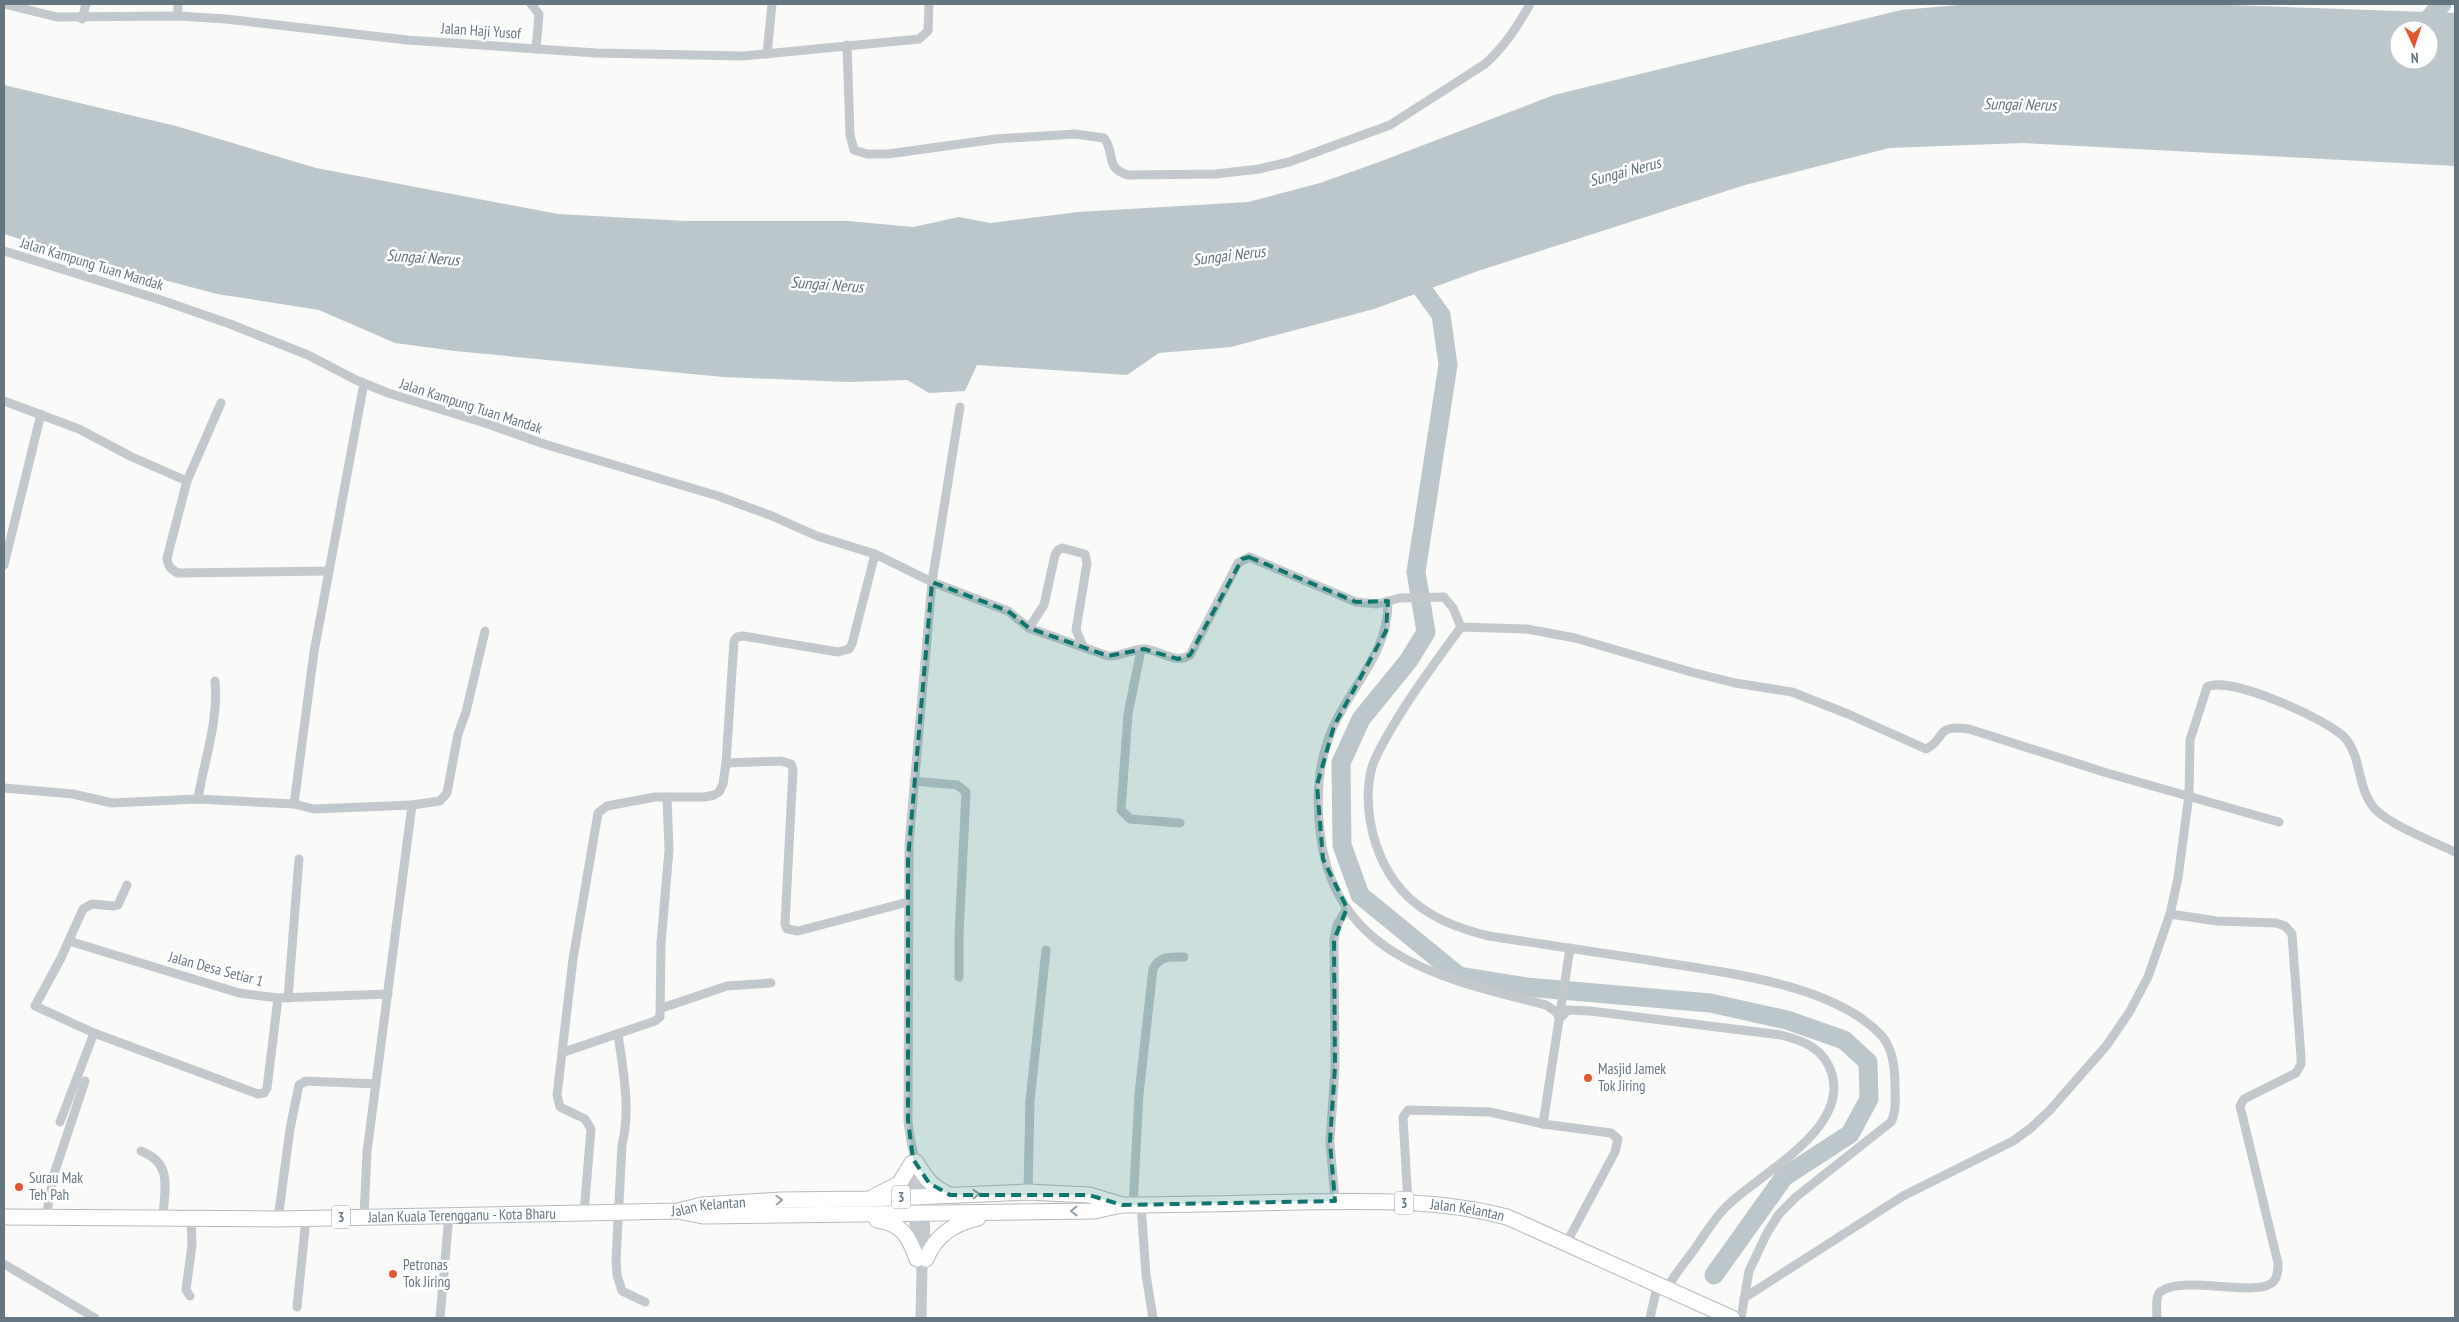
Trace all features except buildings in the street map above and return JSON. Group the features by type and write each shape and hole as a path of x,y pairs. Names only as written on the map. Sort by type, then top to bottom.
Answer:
{"highway":[{"path":"866,1200 899,1184 914,1161 929,1183 950,1195"},
{"name":"Jalan Kelantan","path":"678,1211 702,1205 780,1200 866,1200 1028,1192 1090,1194 1132,1205"},
{"name":"Jalan Kelantan","path":"678,1211 703,1216 920,1214 1094,1211 1132,1205 1334,1201 1442,1203 1473,1208 1507,1217 1567,1242 1729,1317"},
{"name":"Jalan Kuala Terengganu - Kota Bharu","path":"4,1217 306,1219 364,1216 678,1211"},
{"path":"839,1214 886,1221 899,1226 922,1261 933,1244 953,1227 962,1222 1004,1212"}],"street":[{"name":"Jalan Haji Yusof","path":"4,4 57,17 82,19 178,16 226,19 406,40 536,49 743,56 920,39 928,31 929,4"},
{"path":"82,19 86,4"},
{"path":"178,4 178,16"},
{"path":"531,4 539,14 536,49"},
{"path":"767,54 772,4"},
{"path":"846,45 850,135 854,150 859,153 888,154 996,139 1074,134 1104,138 1107,142 1113,166 1120,172 1128,175 1216,174 1271,168 1390,125 1485,64 1506,44 1530,4"},
{"name":"Jalan Kampung Tuan Mandak","path":"4,251 161,300 230,324 308,355 364,383 526,438 718,496 772,516 817,536 875,554 932,582 1008,611 1029,628"},
{"path":"294,804 314,652 364,383"},
{"path":"4,401 79,429 187,481"},
{"path":"221,403 187,481 167,558 171,570 178,573 329,571"},
{"path":"921,1318 922,1261 920,1214 908,1120 908,902 914,781 932,582 960,407"},
{"path":"4,565 41,414"},
{"path":"1083,646 1076,630 1087,563 1085,554 1058,550 1055,555 1044,605 1029,628 1083,646 1116,656 1141,650 1150,650 1178,659 1190,655 1238,563 1249,557 1356,602 1377,604 1400,598 1444,597 1453,608 1461,627"},
{"path":"584,1213 591,1129 585,1119 566,1111 558,1102 573,959 598,813 607,806 667,796 714,795 723,784 726,763 734,641 736,637 743,636 838,652 849,649 852,644 875,554"},
{"path":"1388,601 1388,621 1379,649 1334,726 1319,769 1318,818 1323,859 1331,881 1347,908 1364,928 1401,958 1441,976 1546,1005 1560,1014"},
{"path":"1461,627 1527,629 1599,643 1691,672 1792,692 1840,710 1921,748 1930,748 1941,732 1948,729 1956,727 1969,729 2100,771 2279,822"},
{"path":"1461,627 1398,719 1375,758 1369,782 1368,799 1373,836 1387,871 1414,903 1436,919 1460,929 1488,936 1721,972 1804,990 1846,1010 1880,1034 1887,1044 1895,1075 1894,1112 1891,1122 1796,1197 1779,1214 1754,1258 1749,1270 1744,1298"},
{"path":"4,788 73,794 112,803 198,799 294,804 314,809 412,805 440,801 447,793 458,734 466,712 486,631"},
{"path":"1141,650 1128,714 1121,810 1130,819 1180,823"},
{"path":"198,799 203,767 215,716 217,702 215,681"},
{"path":"1729,1317 1744,1298 1903,1196 1998,1149 2031,1128 2090,1066 2120,1028 2148,977 2170,914 2178,878 2189,795 2190,740 2207,687 2219,683 2226,684 2285,704 2338,731 2351,747 2364,789 2375,809 2386,817 2455,852"},
{"path":"726,763 781,761 791,764 793,769 785,924 787,929 798,931 908,902"},
{"path":"914,781 957,786 966,792 959,935 959,977"},
{"path":"564,1052 655,1021 660,1017 662,1008 661,943 669,850 667,796"},
{"path":"364,1216 365,1172 412,805"},
{"path":"288,998 299,859"},
{"path":"128,885 118,905 86,905 35,1006 94,1034 258,1094 264,1093 267,1088 278,998"},
{"path":"1334,1201 1330,1142 1335,1067 1334,940 1337,926 1347,908"},
{"path":"2157,1318 2158,1297 2160,1292 2165,1290 2190,1286 2254,1288 2270,1285 2275,1280 2278,1262 2240,1106 2244,1099 2296,1073 2301,1064 2297,982 2290,930 2276,922 2217,921 2170,914"},
{"name":"Jalan Desa Setiar 1","path":"69,941 239,992 278,998 388,994"},
{"path":"1543,1124 1570,948"},
{"path":"1028,1192 1030,1101 1046,950"},
{"path":"1153,1318 1132,1205 1139,1094 1153,968 1162,958 1184,957"},
{"path":"662,1008 727,986 771,983"},
{"path":"1560,1014 1568,1010 1590,1011 1781,1035 1811,1044 1826,1061 1831,1071 1834,1090 1832,1106 1820,1127 1805,1142 1727,1206 1665,1287 1650,1318"},
{"path":"60,1122 94,1034"},
{"path":"618,1034 625,1081 626,1116 618,1212 616,1268 620,1287 627,1293 645,1302"},
{"path":"46,1217 54,1174 85,1081"},
{"path":"278,1219 290,1129 299,1085 306,1081 376,1084"},
{"path":"1408,1203 1403,1117 1408,1110 1480,1111 1543,1124 1611,1133 1618,1139 1615,1152 1567,1242"},
{"path":"141,1151 161,1163 164,1171 163,1218"},
{"path":"440,1318 448,1215"},
{"path":"190,1296 186,1290 192,1245 192,1218"},
{"path":"297,1307 306,1219"},
{"path":"4,1264 95,1318"}],"highlighted area":[{"path":"1249,557 1356,602 1388,601 1386,631 1334,726 1317,785 1323,859 1347,908 1334,940 1335,1067 1330,1142 1335,1201 1122,1205 1089,1195 950,1195 929,1183 913,1159 908,1120 908,859 932,582 1008,611 1029,628 1108,656 1144,649 1178,659 1190,655 1242,559"}],"water":[{"name":"Sungai Nerus","path":"1970,4 2202,4 2455,13 2455,166 2023,143 1889,148 1745,185 1478,271 1374,309 1231,347 1159,353 1127,375 977,365 965,391 929,393 907,380 849,382 723,377 455,351 395,343 319,310 217,294 66,254 4,234 4,85 176,126 316,168 558,214 685,221 848,221 913,227 959,217 990,223 1078,212 1248,202 1320,183 1554,95 1901,10"}],"waterway":[{"path":"2428,20 2442,4"},
{"path":"1409,271 1441,315 1448,365 1416,572 1426,632 1409,660 1361,719 1341,763 1342,845 1360,895 1459,976 1526,987 1710,1003 1787,1020 1844,1040 1868,1062 1869,1099 1850,1134 1784,1177 1714,1275"}],"place":[{"name":"Masjid Jamek Tok Jiring","path":"1588,1078"},
{"name":"Surau Mak Teh Pah","path":"19,1187"},
{"name":"Petronas Tok Jiring","path":"393,1274"}]}
